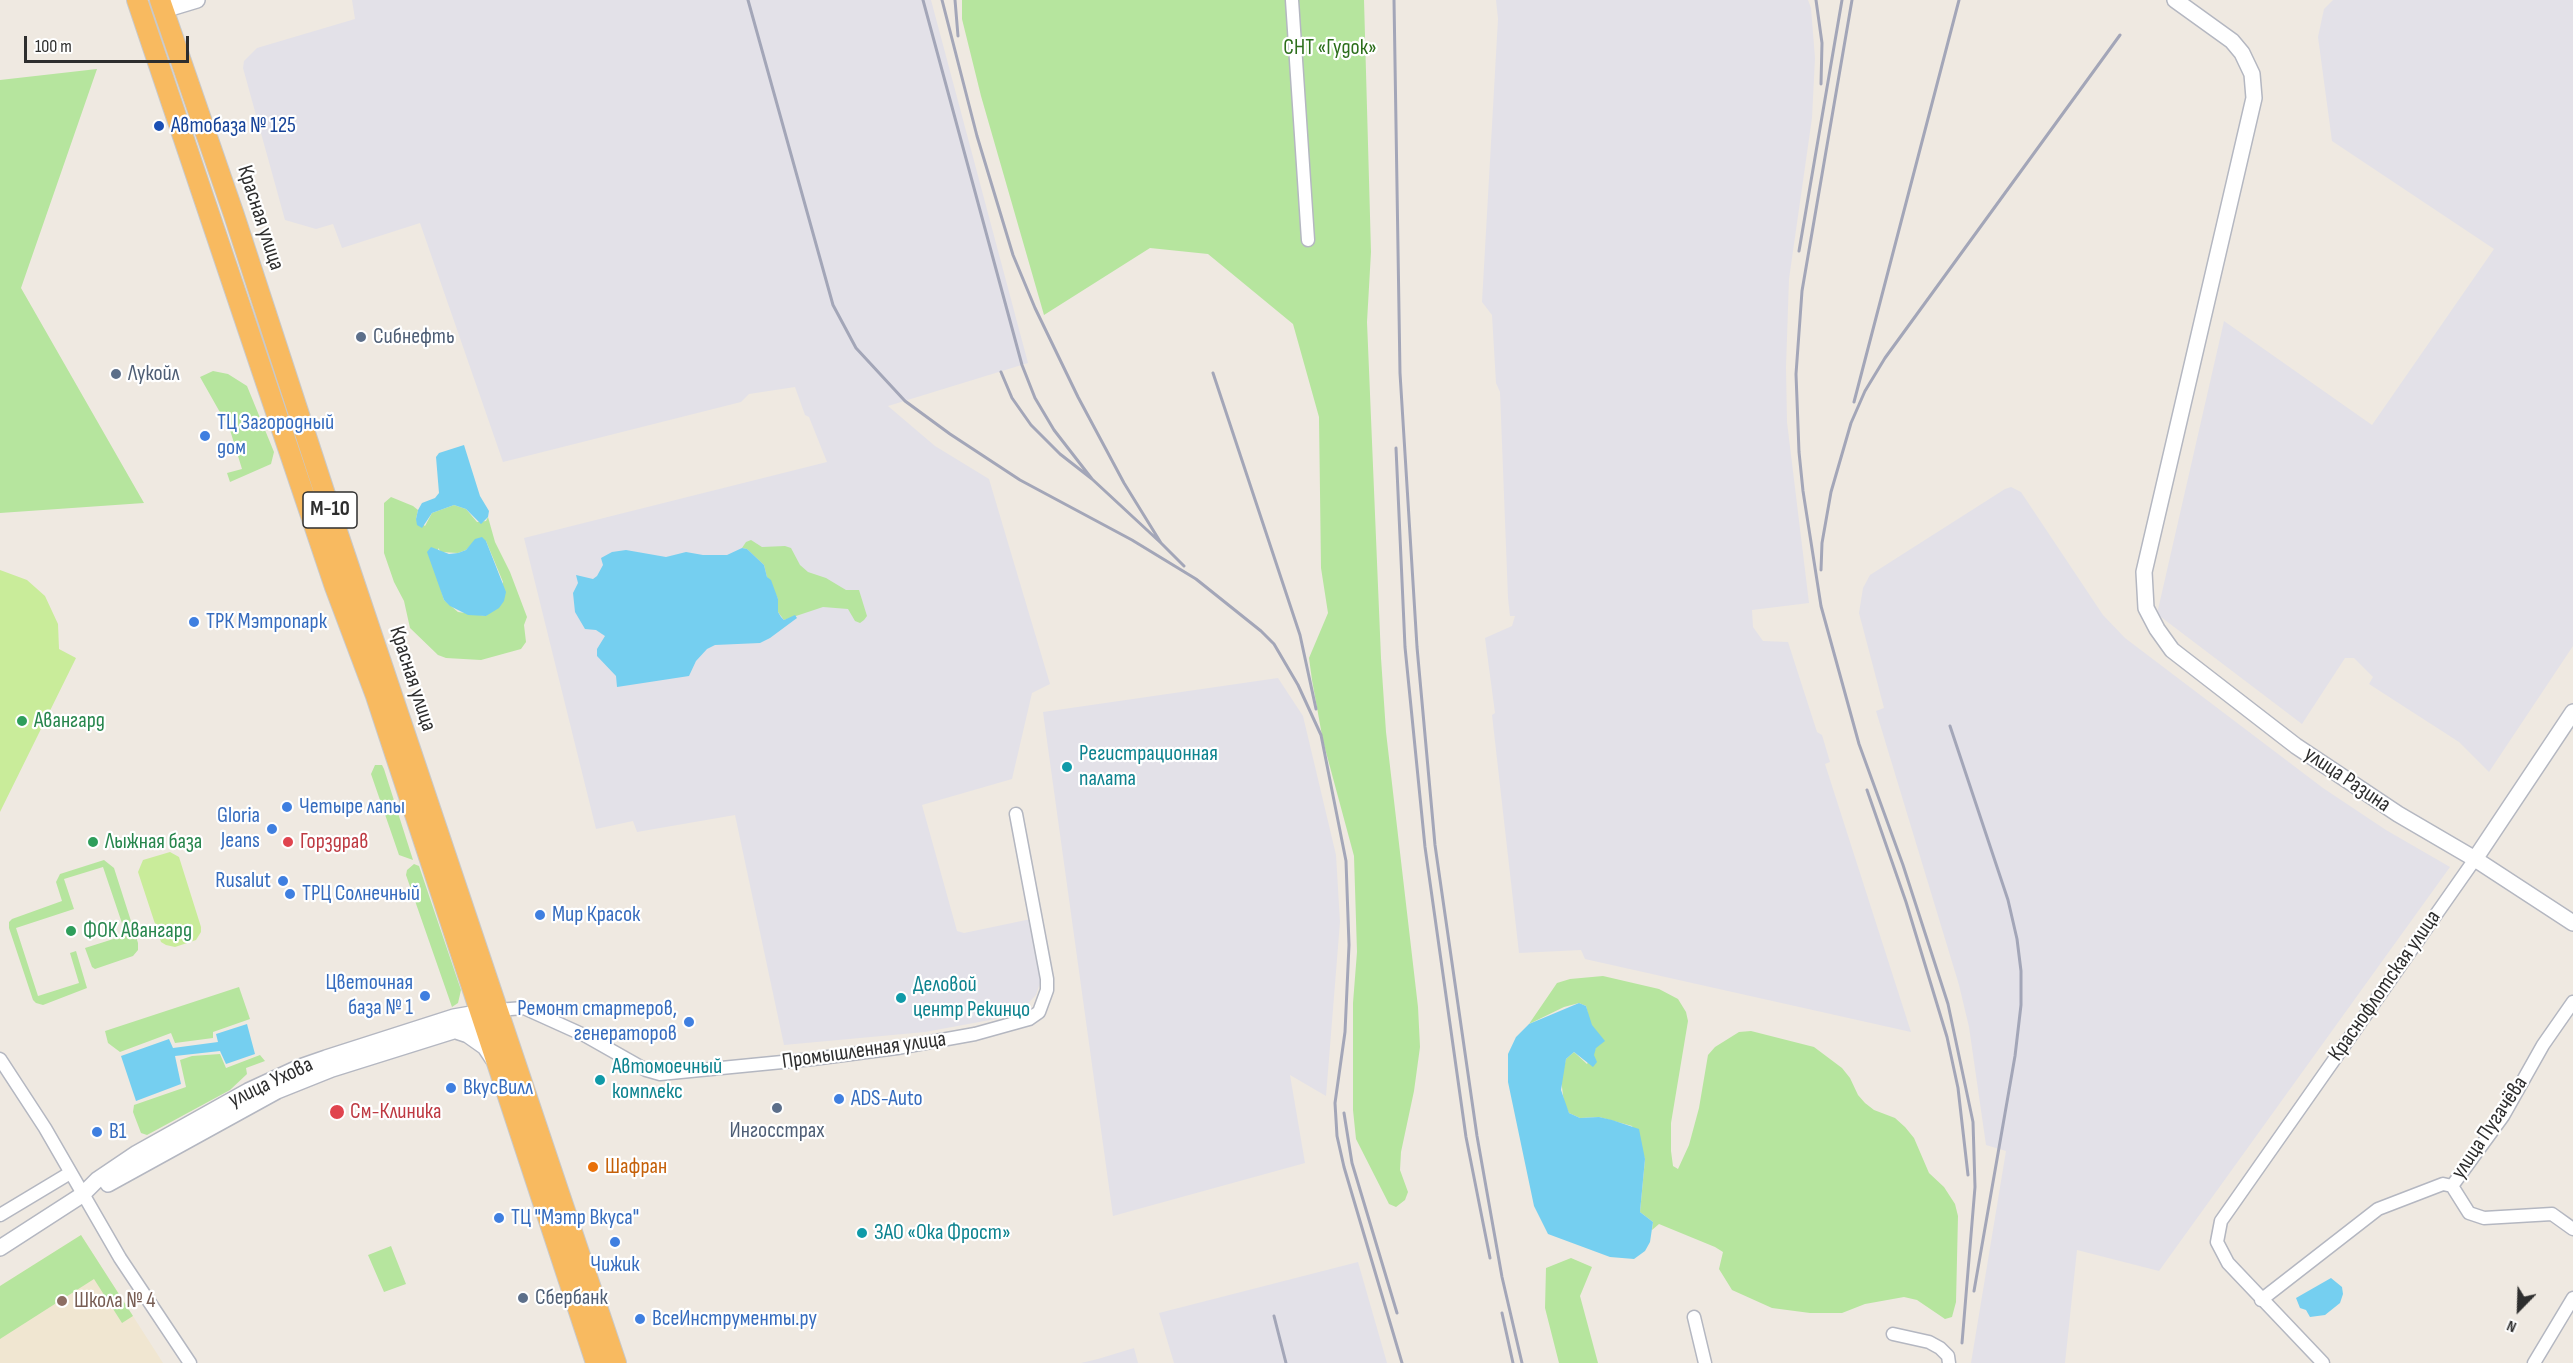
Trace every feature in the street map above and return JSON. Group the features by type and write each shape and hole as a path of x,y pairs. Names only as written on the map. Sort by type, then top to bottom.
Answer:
{"highway":[{"name":"Красная улица","path":"137,0 335,587 376,696 468,980 486,1014 497,1067 596,1363"},
{"name":"Красная улица","path":"162,5 234,215 344,553 486,1014 616,1363"}],"street":[{"path":"162,5 197,0"},
{"path":"1292,0 1308,240"},
{"name":"улица Разина","path":"2175,0 2232,41 2242,53 2252,74 2254,98 2144,572 2146,608 2157,630 2172,650 2296,746 2398,814 2475,859 2573,923"},
{"name":"Краснофлотская улица","path":"2261,1300 2228,1263 2217,1242 2221,1221 2227,1209 2475,859 2573,712"},
{"name":"Промышленная улица","path":"486,1014 524,1008 586,1036 646,1070 660,1074 897,1048 975,1034 1029,1019 1039,1012 1047,990 1047,979 1016,814"},
{"path":"468,980 465,1003 455,1024 485,1047 497,1067"},
{"name":"улица Пугачёва","path":"2261,1300 2378,1209 2443,1185 2452,1186 2503,1116 2543,1045 2573,1002"},
{"name":"улица Ухова","path":"0,1248 82,1195 97,1180 136,1153 248,1091 300,1067 486,1014"},
{"path":"0,1059 45,1128 82,1195 190,1363"},
{"path":"0,1215 70,1173"},
{"path":"2452,1186 2469,1213 2484,1218 2552,1214 2573,1229"},
{"path":"2534,1363 2573,1298"},
{"path":"2261,1300 2323,1363"},
{"path":"1694,1317 1705,1363"},
{"path":"1893,1334 1929,1342 1948,1356 1949,1363"}],"shaded area":[{"path":"352,0 931,0 1028,363 888,406 935,446 989,479 1050,684 1032,693 1012,779 922,805 957,931 964,933 1031,919 1041,980 1036,995 1021,1011 990,1020 925,1032 784,1045 735,815 637,832 633,821 596,829 524,538 827,462 795,387 749,394 741,402 503,462 420,223 342,248 333,224 316,229 285,220 243,68 244,61 257,48 355,19"},
{"path":"1496,0 1808,0 1811,8 1815,58 1812,118 1789,279 1786,367 1787,422 1809,603 1752,610 1753,627 1763,641 1788,642 1817,732 1822,735 1830,762 1825,764 1911,1032 1585,959 1581,950 1519,953 1492,715 1495,713 1485,638 1512,626 1515,616 1510,616 1508,598 1500,392 1496,383 1492,315 1482,302 1498,19"},
{"path":"2333,0 2573,0 2573,646 2489,772 2459,742 2369,684 2373,677 2354,658 2345,658 2302,724 2157,614 2224,321 2372,425 2494,249 2332,141 2318,37 2324,9"},
{"path":"2011,487 2021,492 2103,615 2125,638 2323,788 2386,830 2450,867 2159,1271 2077,1250 2065,1363 1971,1363 2006,1151 1986,1145 1969,1027 1959,985 1876,711 1884,708 1859,613 1863,588 1870,575"},
{"path":"1278,678 1303,716 1336,855 1340,922 1326,1096 1290,1075 1305,1163 1113,1216 1043,712"},
{"name":"Школа № 4","path":"81,1235 163,1363 0,1363 0,1286"},
{"path":"1358,1262 1387,1363 1174,1363 1159,1313"},
{"path":"1134,1348 1138,1363 1081,1363 1098,1359"}],"green space":[{"name":"СНТ «Гудок»","path":"962,0 1364,0 1371,252 1367,322 1381,658 1386,732 1418,1007 1420,1047 1414,1091 1401,1152 1400,1170 1408,1192 1405,1200 1396,1207 1389,1204 1356,1139 1353,1110 1353,1003 1357,952 1354,856 1323,741 1309,658 1328,613 1321,568 1319,417 1293,324 1208,254 1150,248 1044,315 981,96 962,19"},
{"path":"97,69 21,288 144,503 0,513 0,80"},
{"path":"213,371 228,374 247,386 274,452 271,464 230,482 227,473 242,469 230,430 200,377"},
{"path":"391,497 413,506 418,510 416,519 425,526 432,513 454,505 466,509 477,522 486,521 488,517 495,542 510,572 527,617 524,625 526,642 521,649 481,660 446,658 438,655 410,628 404,601 394,582 384,553 384,503","holes":["486,541 503,582 486,616 458,612 444,600 441,590 438,548 441,552 458,553 466,550 472,544"]},
{"path":"751,540 762,547 791,548 800,565 808,572 826,578 846,590 859,590 867,616 860,623 855,621 848,609 823,607 784,620 778,612 778,599 764,565 747,549 742,548 746,542"},
{"name":"Авангард","path":"0,570 27,580 45,596 58,624 59,649 76,658 0,812"},
{"path":"375,765 382,765 384,769 413,860 399,855 371,774"},
{"path":"170,852 179,857 201,927 196,940 175,947 161,942 138,872 143,860"},
{"path":"104,860 114,868 138,943 138,950 133,956 95,969 92,967 85,948 126,935 103,867 64,879 74,909 16,928 38,996 79,983 70,953 76,951 87,988 43,1005 36,1003 33,1000 9,928 9,922 62,901 56,882 60,874"},
{"path":"414,864 419,866 461,990 458,1003 452,1007 406,875 407,870"},
{"path":"1603,976 1659,989 1678,999 1686,1012 1688,1021 1671,1123 1673,1166 1678,1169 1689,1145 1699,1108 1708,1055 1715,1047 1739,1032 1751,1031 1814,1047 1842,1068 1865,1103 1874,1110 1895,1118 1905,1127 1914,1138 1929,1173 1944,1187 1955,1204 1958,1216 1956,1302 1952,1317 1945,1319 1917,1300 1904,1297 1865,1304 1842,1313 1810,1313 1772,1308 1732,1290 1719,1269 1723,1252 1659,1224 1652,1230 1653,1222 1640,1212 1645,1159 1632,1126 1599,1117 1580,1118 1569,1113 1564,1103 1561,1079 1566,1059 1574,1052 1587,1064 1596,1048 1586,1006 1579,1003 1564,1007 1529,1024 1557,983 1570,979"},
{"path":"239,987 250,1019 213,1032 213,1038 175,1043 171,1033 120,1052 108,1043 105,1031"},
{"path":"220,1054 226,1068 260,1055 265,1061 246,1068 247,1074 230,1090 147,1135 141,1133 133,1112 134,1105 186,1087 180,1060 192,1056"},
{"path":"81,1235 133,1316 122,1323 94,1279 0,1339 0,1286"},
{"path":"391,1246 406,1284 384,1292 368,1255"},
{"path":"1571,1258 1592,1267 1580,1296 1598,1363 1559,1363 1545,1308 1546,1268"}],"water":[{"path":"464,445 480,496 489,511 488,517 481,524 466,509 454,505 432,513 422,528 417,525 418,510 422,503 435,498 439,493 436,457 439,453"},
{"path":"482,537 486,541 506,592 499,608 486,616 468,615 450,606 444,600 427,552 431,547 449,554 458,553 466,550 475,539"},
{"path":"742,548 747,549 764,565 778,599 778,612 781,617 784,620 795,615 797,618 760,643 715,645 707,649 696,661 689,676 617,687 616,676 597,656 597,649 605,636 596,630 585,629 575,612 573,593 578,583 576,575 593,579 603,565 601,558 612,552 626,550 666,557 686,552 727,555"},
{"path":"1579,1003 1586,1006 1592,1025 1605,1041 1596,1048 1594,1055 1597,1062 1593,1067 1574,1052 1566,1059 1561,1090 1569,1113 1580,1118 1599,1117 1639,1129 1645,1159 1640,1212 1653,1222 1650,1242 1645,1251 1634,1259 1610,1257 1548,1234 1534,1206 1508,1082 1508,1054 1516,1037 1529,1024"},
{"path":"247,1024 255,1054 226,1064 220,1051 175,1056 181,1084 136,1101 121,1056 169,1039 173,1048 218,1042 216,1034"},
{"path":"2331,1278 2342,1287 2343,1294 2340,1303 2325,1315 2310,1317 2306,1310 2300,1308 2296,1298"}],"railway":[{"path":"748,0 833,305 856,348 905,401 950,434 1020,480 1132,540 1196,579 1274,644 1298,685 1321,735 1346,861 1349,945 1345,1032 1335,1103 1337,1136 1344,1167 1402,1363"},
{"path":"923,0 1022,365 1035,398 1054,430 1092,479"},
{"path":"942,0 977,136 1013,255 1035,308 1078,397 1124,483 1161,543"},
{"path":"955,0 958,36"},
{"path":"1394,0 1400,373 1417,647 1435,845 1477,1136 1502,1277 1522,1363"},
{"path":"1816,0 1822,43 1821,84"},
{"path":"1799,251 1842,0"},
{"path":"1852,0 1802,291 1796,374 1799,452 1821,606 1859,744 1903,865 1948,1004 1973,1122 1975,1187 1962,1343"},
{"path":"1854,402 1959,0"},
{"path":"1821,570 1822,543 1831,492 1851,423 1865,391 1885,358 2120,35"},
{"path":"1001,372 1012,398 1031,425 1184,566"},
{"path":"1213,373 1300,635 1316,709"},
{"path":"1396,448 1405,647 1425,847 1466,1137 1490,1258"},
{"path":"1950,726 2008,900 2017,939 2021,971 2021,1005 2015,1056 1974,1291"},
{"path":"1867,790 1906,902 1947,1037 1958,1088 1968,1175"},
{"path":"1344,1113 1352,1163 1397,1313"},
{"path":"1502,1313 1513,1363"},
{"path":"1274,1316 1286,1363"}],"place":[{"name":"Автобаза № 125","path":"159,126"},
{"name":"Сибнефть","path":"361,337"},
{"name":"Лукойл","path":"116,374"},
{"name":"ТЦ Загородный дом","path":"205,436"},
{"name":"ТРК Мэтропарк","path":"194,622"},
{"name":"Авангард","path":"22,721"},
{"name":"Регистрационная палата","path":"1067,767"},
{"name":"Четыре лапы","path":"287,807"},
{"name":"Gloria Jeans","path":"272,829"},
{"name":"Лыжная база","path":"93,842"},
{"name":"Горздрав","path":"288,842"},
{"name":"Rusalut","path":"283,881"},
{"name":"ТРЦ Солнечный","path":"290,894"},
{"name":"Мир Красок","path":"540,915"},
{"name":"ФОК Авангард","path":"71,931"},
{"name":"Цветочная база № 1","path":"425,996"},
{"name":"Деловой центр Рекинцо","path":"901,998"},
{"name":"Ремонт стартеров, генераторов","path":"689,1022"},
{"name":"Автомоечный комплекс","path":"600,1080"},
{"name":"ВкусВилл","path":"451,1088"},
{"name":"ADS-Auto","path":"839,1099"},
{"name":"Ингосстрах","path":"777,1108"},
{"name":"См-Клиника","path":"337,1112"},
{"name":"В1","path":"97,1132"},
{"name":"Шафран","path":"593,1167"},
{"name":"ТЦ \"Мэтр Вкуса\"","path":"499,1218"},
{"name":"ЗАО «Ока Фрост»","path":"862,1233"},
{"name":"Чижик","path":"615,1242"},
{"name":"Сбербанк","path":"523,1298"},
{"name":"Школа № 4","path":"62,1301"},
{"name":"ВсеИнструменты.ру","path":"640,1319"}]}
